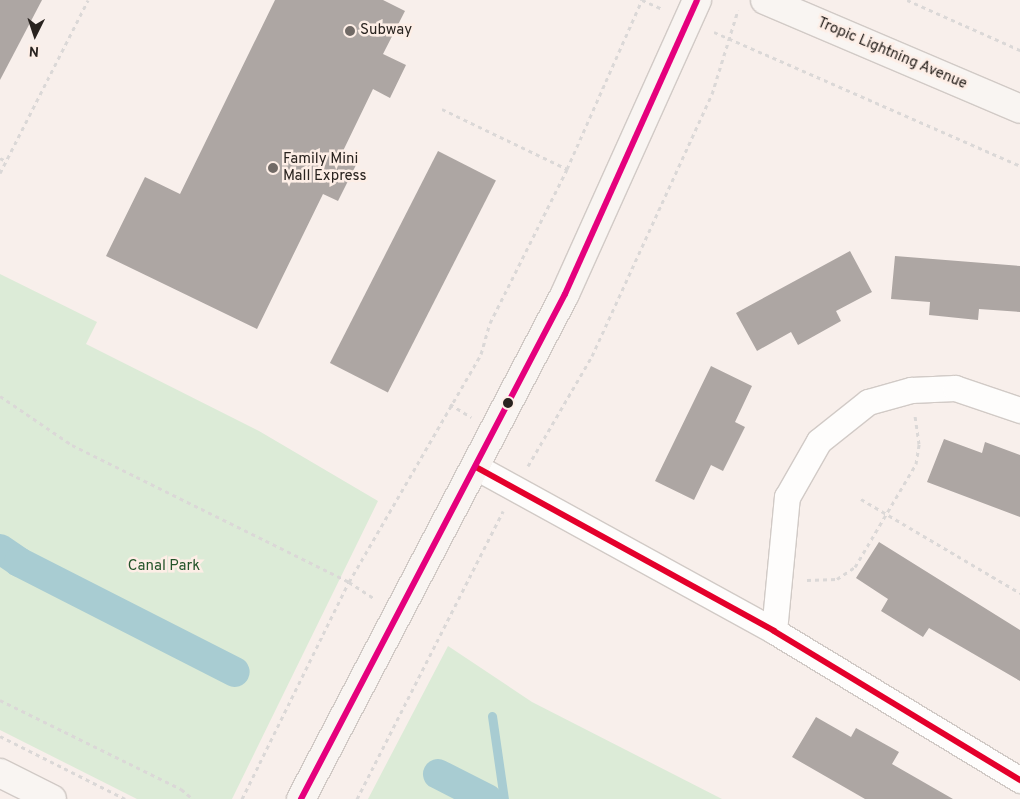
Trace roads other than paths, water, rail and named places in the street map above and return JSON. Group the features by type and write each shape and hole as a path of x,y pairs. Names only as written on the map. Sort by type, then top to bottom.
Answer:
{"main road":[{"name":"Tropic Lightning Avenue","path":"765,0 1020,109"},
{"path":"300,799 458,492 476,467 565,294 692,10"},
{"path":"0,773 52,799"}],"street":[{"path":"774,631 787,497 819,441 868,402 911,390 954,388 1020,410"},
{"path":"476,467 774,631 1020,780"}],"waterway":[{"path":"0,549 19,562 235,672"},
{"path":"492,716 504,799"},
{"path":"438,774 487,799"}],"place":[{"name":"Subway","path":"350,31"},
{"name":"Family Mini Mall Express","path":"273,168"}],"park label":[{"name":"Canal Park","path":"164,567"}]}
